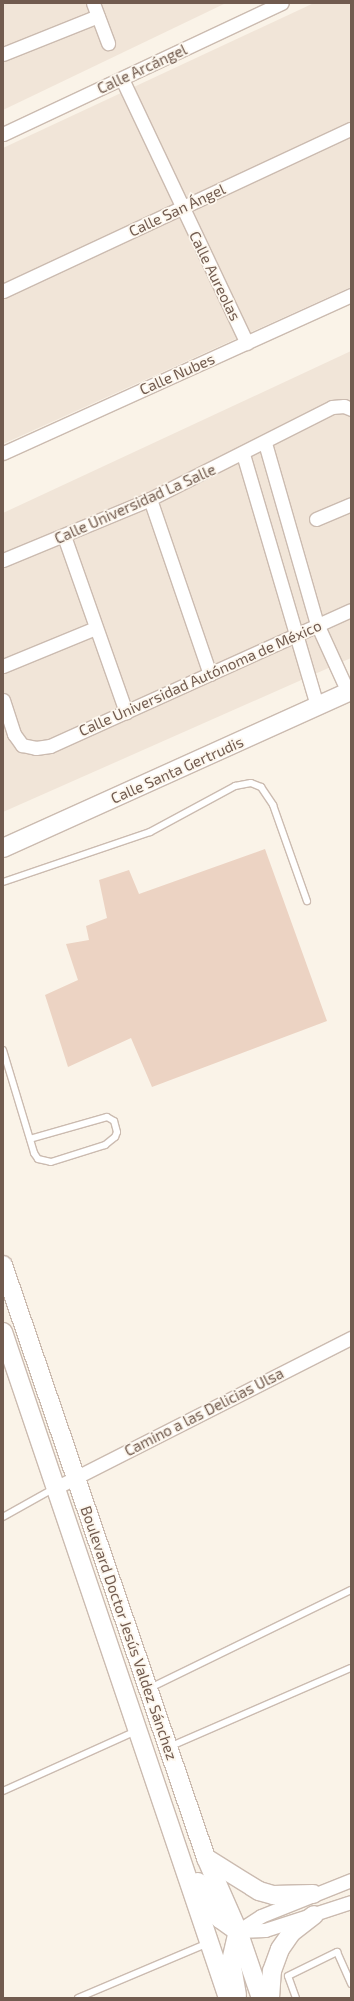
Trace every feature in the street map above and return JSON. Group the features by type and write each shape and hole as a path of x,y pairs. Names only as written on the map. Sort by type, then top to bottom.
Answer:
{"main road":[{"name":"Calle Santa Gertrudis","path":"3,848 350,692"},
{"name":"Boulevard Doctor Jesús Valdez Sánchez","path":"3,1265 206,1858 238,1931 260,1998"},
{"name":"Boulevard Doctor Jesús Valdez Sánchez","path":"3,1332 57,1487 136,1731 228,1998"},
{"path":"172,1832 211,1908 220,1919 238,1931 231,1961 237,1998"},
{"path":"206,1858 259,1891 273,1895 313,1894"},
{"path":"270,1998 272,1971 280,1949 291,1933 314,1915"}],"street":[{"path":"94,3 108,43"},
{"name":"Calle Arcángel","path":"3,134 282,3"},
{"path":"3,54 98,16"},
{"name":"Calle Aureolas","path":"122,79 247,343"},
{"name":"Calle San Ángel","path":"3,291 351,129"},
{"name":"Calle Nubes","path":"3,453 351,295"},
{"name":"Calle Universidad La Salle","path":"3,560 64,536 150,499 265,443 332,407 344,406 351,408"},
{"path":"265,443 317,624 350,692"},
{"path":"243,454 317,706"},
{"path":"150,499 210,674"},
{"path":"316,519 351,504"},
{"path":"64,536 95,628 126,712"},
{"name":"Calle Universidad Autónoma de México","path":"3,700 14,734 22,746 36,748 50,746 317,624 351,610"},
{"path":"3,666 95,628"},
{"name":"Camino a las Delicias Ulsa","path":"57,1487 76,1476 351,1338"},
{"path":"238,1931 261,1916 351,1880"},
{"path":"238,1931 265,1930 351,1902"}],"lane":[{"path":"3,882 150,832 235,786 251,783 261,787 272,806 307,901"},
{"path":"3,1050 30,1139 38,1159 51,1162 105,1145 115,1137 117,1132 114,1121 107,1117 30,1139"},
{"path":"3,1516 57,1487"},
{"path":"149,1688 351,1590"},
{"path":"169,1747 351,1668"},
{"path":"3,1791 136,1731"},
{"path":"78,1998 208,1943"},
{"path":"296,1998 288,1976 337,1952 351,1984"}],"shaded area":[{"path":"3,3 226,3 3,110"},
{"path":"314,3 351,3 351,287 3,444 3,148"},
{"path":"351,351 351,658 3,812 3,513"}],"building":[{"path":"265,849 327,1021 152,1087 131,1038 68,1067 45,995 78,980 66,944 89,940 86,926 107,918 99,880 129,870 139,894"}]}
